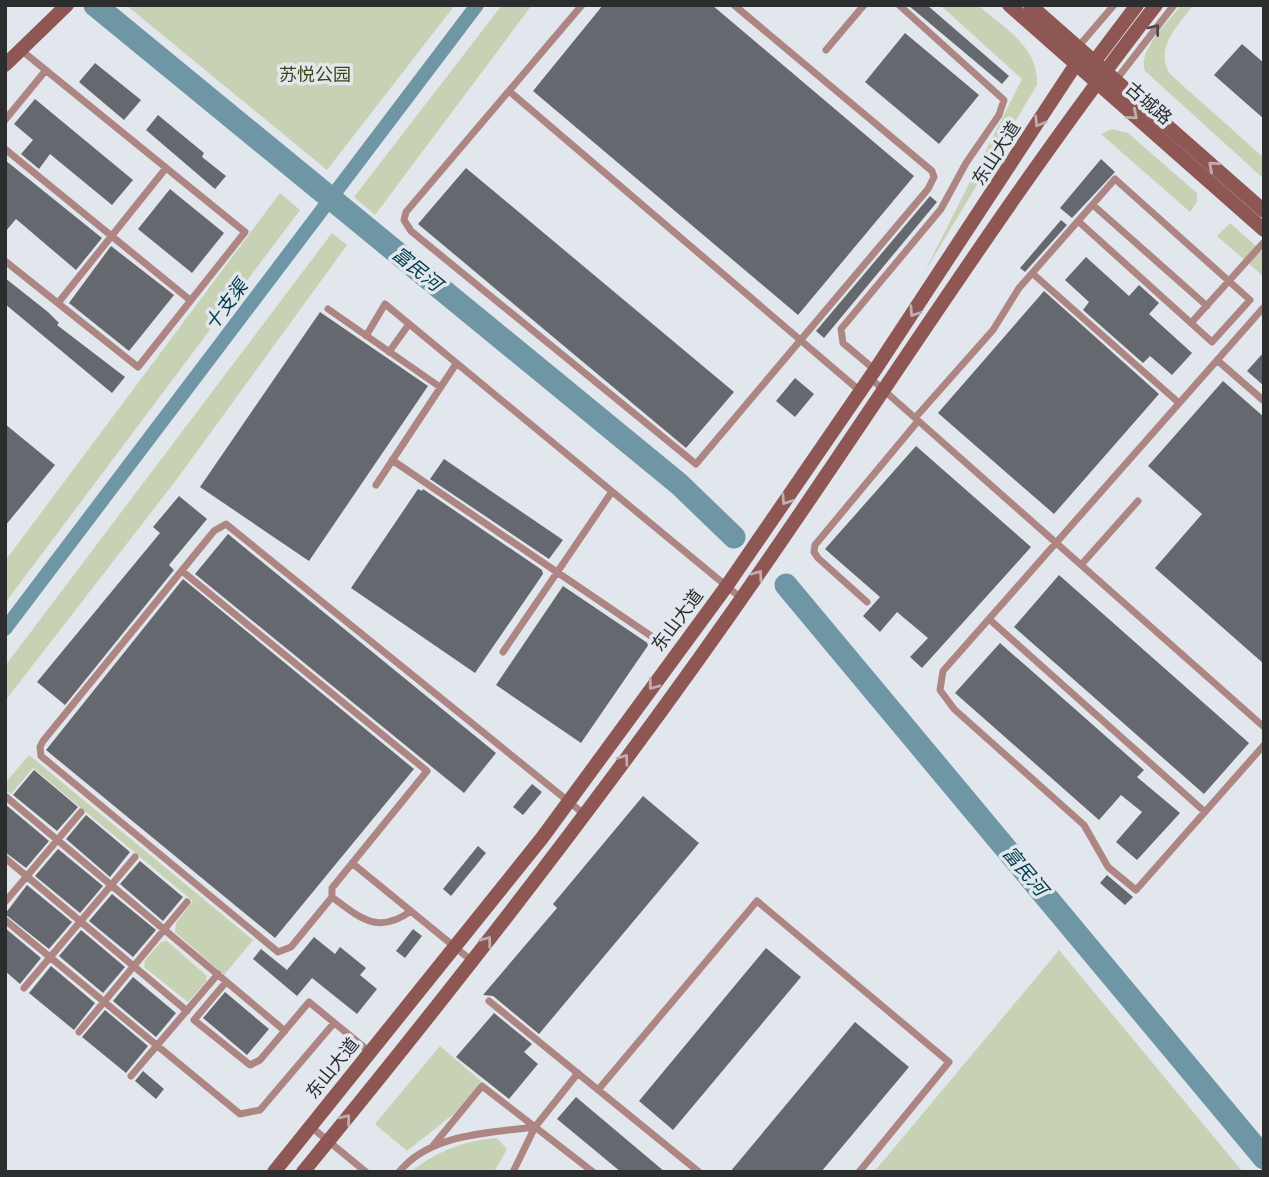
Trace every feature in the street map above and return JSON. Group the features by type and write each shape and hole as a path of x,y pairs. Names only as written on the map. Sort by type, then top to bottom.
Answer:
{"main road":[{"name":"古城路","path":"1009,5 1104,78 1264,211"},
{"name":"古城路","path":"1030,5 1074,56"},
{"path":"1104,78 1136,5"},
{"path":"303,1172 472,961 584,814 741,598 883,391 1156,5"},
{"path":"5,65 62,10"},
{"name":"东山大道","path":"279,1170 310,1126 569,802 726,587 861,392 1074,56"},
{"path":"1074,56 1104,78"},
{"name":"古城路","path":"1104,78 1264,230"}],"lane":[{"path":"582,5 406,212 404,220 411,231 696,464 928,189 933,177 932,171 734,5"},
{"path":"826,50 863,5"},
{"path":"899,5 1004,100 999,115 966,163 937,215 842,329 843,343 872,374 883,391 1264,727"},
{"path":"1074,56 1114,5"},
{"path":"1104,78 1174,5"},
{"path":"5,261 138,367 245,232 21,50"},
{"path":"5,120 46,70"},
{"path":"509,91 861,392"},
{"path":"5,149 190,300"},
{"path":"58,303 166,168"},
{"path":"867,601 818,558 814,552 815,545 993,330 1019,288 1078,221 1115,180 1250,300 1212,342 1078,221"},
{"path":"1093,205 1207,306"},
{"path":"1191,323 1264,242"},
{"path":"1032,273 1179,403"},
{"path":"366,336 385,304 741,598"},
{"path":"1264,307 943,671 940,691 954,709 1084,824 1108,867 1136,890 1264,745"},
{"path":"328,309 440,387"},
{"path":"389,352 409,324"},
{"path":"1217,360 1264,401"},
{"path":"376,485 456,364"},
{"path":"392,460 651,636"},
{"path":"503,652 611,493"},
{"path":"1081,565 1138,502"},
{"path":"182,571 427,771 332,888 332,897 291,947 278,952 41,756 40,747 43,741 214,531 226,524 584,814"},
{"path":"989,619 1205,812"},
{"path":"5,796 285,1031"},
{"path":"5,902 81,812"},
{"path":"24,988 135,857"},
{"path":"5,858 187,1011"},
{"path":"352,863 472,961"},
{"path":"332,897 355,914 379,924 399,920 411,911"},
{"path":"598,1090 757,901 949,1062 859,1172"},
{"path":"79,1032 187,902"},
{"path":"5,920 235,1112 249,1115 265,1104 334,1023"},
{"path":"131,1076 218,974"},
{"path":"226,982 194,1020 244,1062 253,1066 309,1002 370,1052"},
{"path":"489,1001 698,1172"},
{"path":"513,1172 535,1127 578,1073"},
{"path":"399,1172 432,1147 482,1086 593,1172"},
{"path":"310,1126 366,1172"},
{"path":"432,1147 466,1136 535,1127"}],"green space":[{"name":"苏悦公园","path":"126,5 455,5 327,170"},
{"path":"502,5 532,5 375,215 354,197"},
{"path":"940,5 978,5 1026,49 1036,72 1037,85 924,273 1022,79"},
{"path":"1181,5 1193,5 1166,46 1166,64 1170,74 1264,158 1264,179 1145,71 1144,63 1150,45"},
{"path":"1112,129 1128,133 1197,193 1197,202 1190,212 1101,134"},
{"path":"280,193 300,210 5,603 5,561"},
{"path":"1230,223 1264,253 1264,277 1217,236"},
{"path":"332,233 347,245 177,479 5,701 5,666"},
{"path":"29,755 253,940 224,975 175,932 176,923 193,901 33,768 11,794 5,789 5,783"},
{"path":"167,941 207,976 206,982 188,1002 144,967 145,960 161,942"},
{"path":"1059,950 1243,1172 874,1172 1050,961"},
{"path":"440,1046 481,1081 455,1113 407,1151 375,1124"},
{"path":"497,1138 507,1149 494,1172 411,1172 451,1148"}],"building":[{"path":"603,5 712,5 914,176 798,315 533,91"},
{"path":"908,5 927,5 1009,76 1002,84"},
{"path":"905,33 979,95 939,144 865,82"},
{"path":"1242,44 1264,63 1264,119 1214,75"},
{"path":"95,63 141,100 124,120 79,82"},
{"path":"35,99 133,180 112,205 50,154 39,169 21,154 33,140 14,124"},
{"path":"158,115 204,153 202,157 226,176 215,189 146,130"},
{"path":"1101,159 1115,172 1072,218 1060,208"},
{"path":"5,160 102,238 76,270 16,219 5,232"},
{"path":"466,168 734,392 686,448 418,224"},
{"path":"170,189 224,233 192,273 138,229"},
{"path":"930,196 937,202 824,338 816,331"},
{"path":"1061,220 1067,225 1025,272 1020,268"},
{"path":"111,246 174,295 129,351 69,303"},
{"path":"1086,257 1129,296 1139,285 1159,303 1149,314 1192,353 1172,375 1150,356 1143,363 1083,310 1089,302 1065,280"},
{"path":"5,278 48,312 59,323 57,325 125,377 112,393 5,304"},
{"path":"1044,291 1159,394 1054,514 938,413"},
{"path":"320,312 428,386 309,561 200,487"},
{"path":"1264,352 1264,386 1247,371"},
{"path":"795,378 814,394 795,417 776,401"},
{"path":"1223,381 1264,417 1264,664 1155,568 1202,514 1148,466"},
{"path":"5,424 55,465 5,526"},
{"path":"916,446 1031,547 922,668 910,657 928,638 897,612 880,632 863,616 880,597 825,549"},
{"path":"444,459 563,540 549,559 430,479"},
{"path":"418,489 423,489 542,570 543,574 475,673 351,588"},
{"path":"179,496 207,519 169,565 174,570 65,705 37,682 160,533 153,527"},
{"path":"228,534 496,753 464,793 195,574"},
{"path":"1059,575 1249,743 1204,794 1014,627"},
{"path":"183,579 414,769 275,938 46,750"},
{"path":"563,586 649,644 581,743 496,685"},
{"path":"1000,643 1144,770 1137,777 1180,813 1137,860 1116,842 1142,812 1121,795 1099,820 955,693"},
{"path":"34,770 78,807 57,831 13,795"},
{"path":"532,784 542,792 523,815 513,807"},
{"path":"643,796 699,843 539,1034 493,996 483,995 557,908 553,904"},
{"path":"5,804 49,841 26,868 5,852"},
{"path":"86,815 130,852 110,877 66,839"},
{"path":"478,846 486,853 451,896 443,889"},
{"path":"58,849 103,886 80,913 35,876"},
{"path":"140,861 183,897 163,921 120,884"},
{"path":"1107,875 1133,897 1125,905 1100,883"},
{"path":"27,885 72,922 49,949 5,914"},
{"path":"112,894 156,930 133,957 89,921"},
{"path":"5,928 41,958 20,984 5,971"},
{"path":"413,929 422,936 405,958 396,951"},
{"path":"81,930 125,967 103,993 59,956"},
{"path":"314,937 335,954 340,947 366,968 360,975 377,989 357,1014 312,978 297,996 253,959 261,949 287,970"},
{"path":"766,948 801,977 673,1130 639,1101"},
{"path":"51,966 95,1003 74,1030 29,993"},
{"path":"133,977 176,1013 156,1037 113,1001"},
{"path":"225,992 269,1029 247,1055 203,1018"},
{"path":"105,1010 148,1046 126,1073 82,1037"},
{"path":"494,1013 532,1044 524,1052 538,1064 509,1099 456,1057"},
{"path":"855,1022 909,1067 821,1172 730,1172"},
{"path":"143,1071 164,1089 156,1099 135,1081"},
{"path":"576,1097 665,1172 621,1172 557,1119"}],"waterway":[{"name":"富民河","path":"95,5 679,484 734,537"},
{"name":"十支渠","path":"5,629 477,5"},
{"name":"富民河","path":"786,585 1264,1158"}]}
